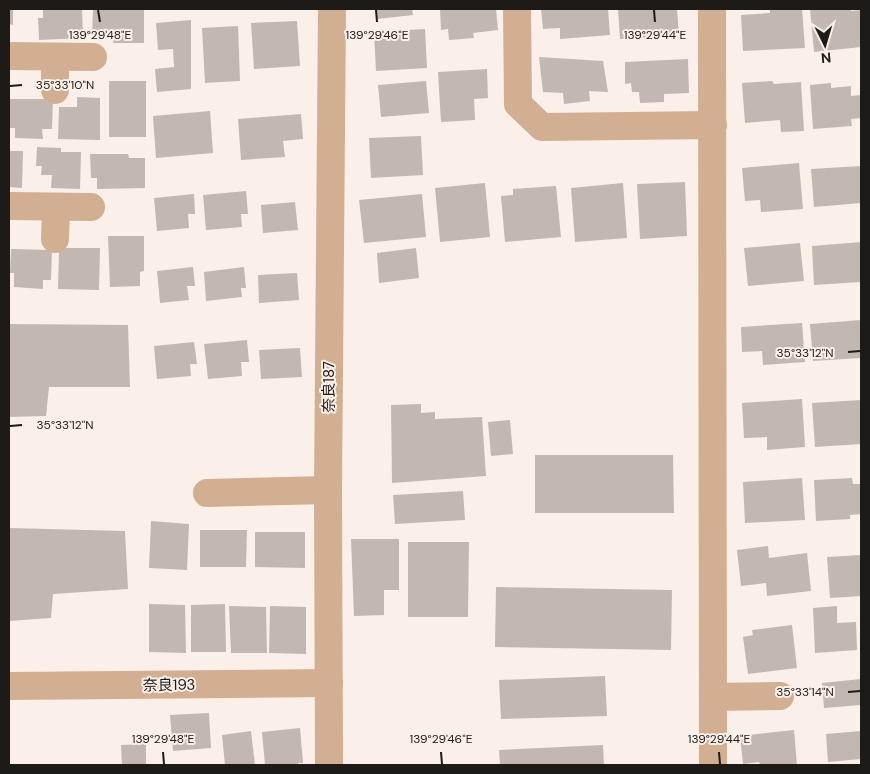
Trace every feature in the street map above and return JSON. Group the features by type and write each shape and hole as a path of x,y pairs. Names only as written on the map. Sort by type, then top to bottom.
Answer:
{"street":[{"name":"奈良187","path":"330,765 328,490 332,9"},
{"path":"517,9 518,104 542,127 713,126"},
{"path":"712,9 713,765"},
{"path":"9,56 93,57"},
{"path":"55,90 56,57"},
{"path":"9,206 91,207"},
{"path":"55,239 56,207"},
{"path":"208,492 328,490"},
{"name":"奈良193","path":"9,686 329,683"},
{"path":"713,697 780,696"}],"building":[{"path":"9,9 13,9 13,25 9,24"},
{"path":"43,9 82,9 83,38 39,40 38,18 43,18"},
{"path":"93,9 144,9 144,43 113,43 114,35 92,35"},
{"path":"376,9 412,9 413,15 377,19"},
{"path":"440,9 496,9 498,30 473,33 474,38 449,40 448,29 441,30"},
{"path":"541,9 608,9 610,35 560,39 560,28 543,29"},
{"path":"618,9 677,9 679,35 620,39"},
{"path":"770,9 802,9 805,48 743,51 741,15 770,13"},
{"path":"810,9 861,10 861,47 814,52"},
{"path":"191,20 191,89 157,92 155,69 174,67 173,49 158,50 156,23"},
{"path":"297,21 300,66 254,69 251,23"},
{"path":"238,26 240,81 205,83 202,28"},
{"path":"425,29 427,68 376,71 374,32"},
{"path":"539,57 603,61 608,92 589,91 590,101 564,104 563,93 543,92"},
{"path":"688,59 689,93 664,94 664,102 640,103 639,92 632,92 631,83 625,84 625,62"},
{"path":"487,69 488,98 474,99 475,120 441,122 438,72"},
{"path":"109,81 146,81 146,137 109,137"},
{"path":"426,81 429,113 381,117 378,85"},
{"path":"772,81 774,84 801,82 804,131 781,132 780,120 745,123 742,83"},
{"path":"831,83 831,88 851,86 851,96 861,95 861,118 851,119 852,126 813,129 810,85"},
{"path":"77,97 100,98 100,140 58,139 59,107 77,107"},
{"path":"10,99 53,99 52,129 42,129 43,139 15,138 15,128 10,128"},
{"path":"210,111 213,153 156,158 153,116"},
{"path":"301,114 303,139 283,141 285,157 241,160 238,119"},
{"path":"421,136 423,175 371,178 369,138"},
{"path":"37,147 61,148 61,152 81,152 80,189 51,188 52,175 41,175 42,166 36,166"},
{"path":"9,151 23,151 22,188 9,187"},
{"path":"90,154 128,154 129,158 145,158 145,188 97,189 97,178 91,178"},
{"path":"799,163 803,209 761,212 760,200 745,201 742,168"},
{"path":"861,166 861,203 814,207 811,169"},
{"path":"685,182 687,236 640,239 637,184"},
{"path":"485,183 490,237 440,242 435,188"},
{"path":"623,183 627,238 575,242 571,188"},
{"path":"556,186 561,237 505,242 501,196 513,195 513,189"},
{"path":"246,191 248,214 241,214 242,227 206,230 203,195"},
{"path":"194,194 195,214 188,214 189,228 157,231 154,198"},
{"path":"422,194 426,237 364,243 359,200"},
{"path":"295,202 298,230 263,233 261,205"},
{"path":"108,236 144,236 144,271 140,272 140,286 110,287"},
{"path":"861,242 861,282 814,285 812,246"},
{"path":"800,243 804,281 748,286 744,248"},
{"path":"59,248 100,248 99,290 58,289"},
{"path":"416,248 419,278 379,283 377,253"},
{"path":"11,249 52,250 51,280 43,280 43,289 14,287 14,273 10,273"},
{"path":"193,267 195,286 187,286 189,300 160,303 157,271"},
{"path":"244,267 246,288 241,288 242,297 206,301 204,272"},
{"path":"297,273 299,300 259,303 258,275"},
{"path":"861,320 861,358 813,361 810,324"},
{"path":"802,323 805,362 763,365 762,351 742,352 741,327"},
{"path":"9,324 128,325 130,387 49,387 46,416 9,417"},
{"path":"247,340 249,362 241,362 242,376 208,379 204,344"},
{"path":"194,342 197,364 190,364 191,376 157,379 154,346"},
{"path":"300,348 302,377 261,379 259,350"},
{"path":"802,399 805,447 767,450 767,437 744,438 742,403"},
{"path":"861,400 861,444 815,447 812,403"},
{"path":"421,404 421,413 435,412 435,419 482,417 486,476 392,483 391,405"},
{"path":"510,420 513,454 491,456 488,422"},
{"path":"535,455 673,455 674,513 535,513"},
{"path":"802,478 805,520 745,523 743,482"},
{"path":"852,478 853,484 861,484 861,514 850,515 850,519 816,521 814,480"},
{"path":"463,491 465,520 395,524 393,495"},
{"path":"151,521 189,524 187,570 149,568"},
{"path":"9,528 125,531 128,589 53,594 51,618 9,621"},
{"path":"200,530 247,530 246,567 200,567"},
{"path":"255,532 305,532 305,568 255,567"},
{"path":"351,539 399,539 399,590 384,590 384,615 354,616"},
{"path":"408,542 469,542 468,617 408,617"},
{"path":"768,546 769,558 807,553 811,591 767,596 766,583 741,586 737,550"},
{"path":"861,555 861,596 830,598 827,557"},
{"path":"496,587 672,590 671,650 495,647"},
{"path":"149,604 185,605 186,653 149,652"},
{"path":"225,604 226,652 191,652 191,605"},
{"path":"229,606 266,607 267,653 231,653"},
{"path":"270,606 306,607 306,654 269,653"},
{"path":"837,606 837,623 856,622 857,650 815,653 813,608"},
{"path":"792,625 797,668 748,674 743,637 753,635 752,630"},
{"path":"605,676 607,716 501,719 499,680"},
{"path":"861,679 861,705 824,708 822,683"},
{"path":"209,713 211,748 173,751 170,715"},
{"path":"300,728 303,763 298,763 298,765 265,765 262,732"},
{"path":"794,730 797,765 760,765 759,762 743,764 740,736"},
{"path":"251,731 255,765 225,765 222,735"},
{"path":"861,731 861,759 828,762 826,734"},
{"path":"146,744 146,765 122,765 121,745"},
{"path":"603,745 604,765 500,765 499,750"}]}
